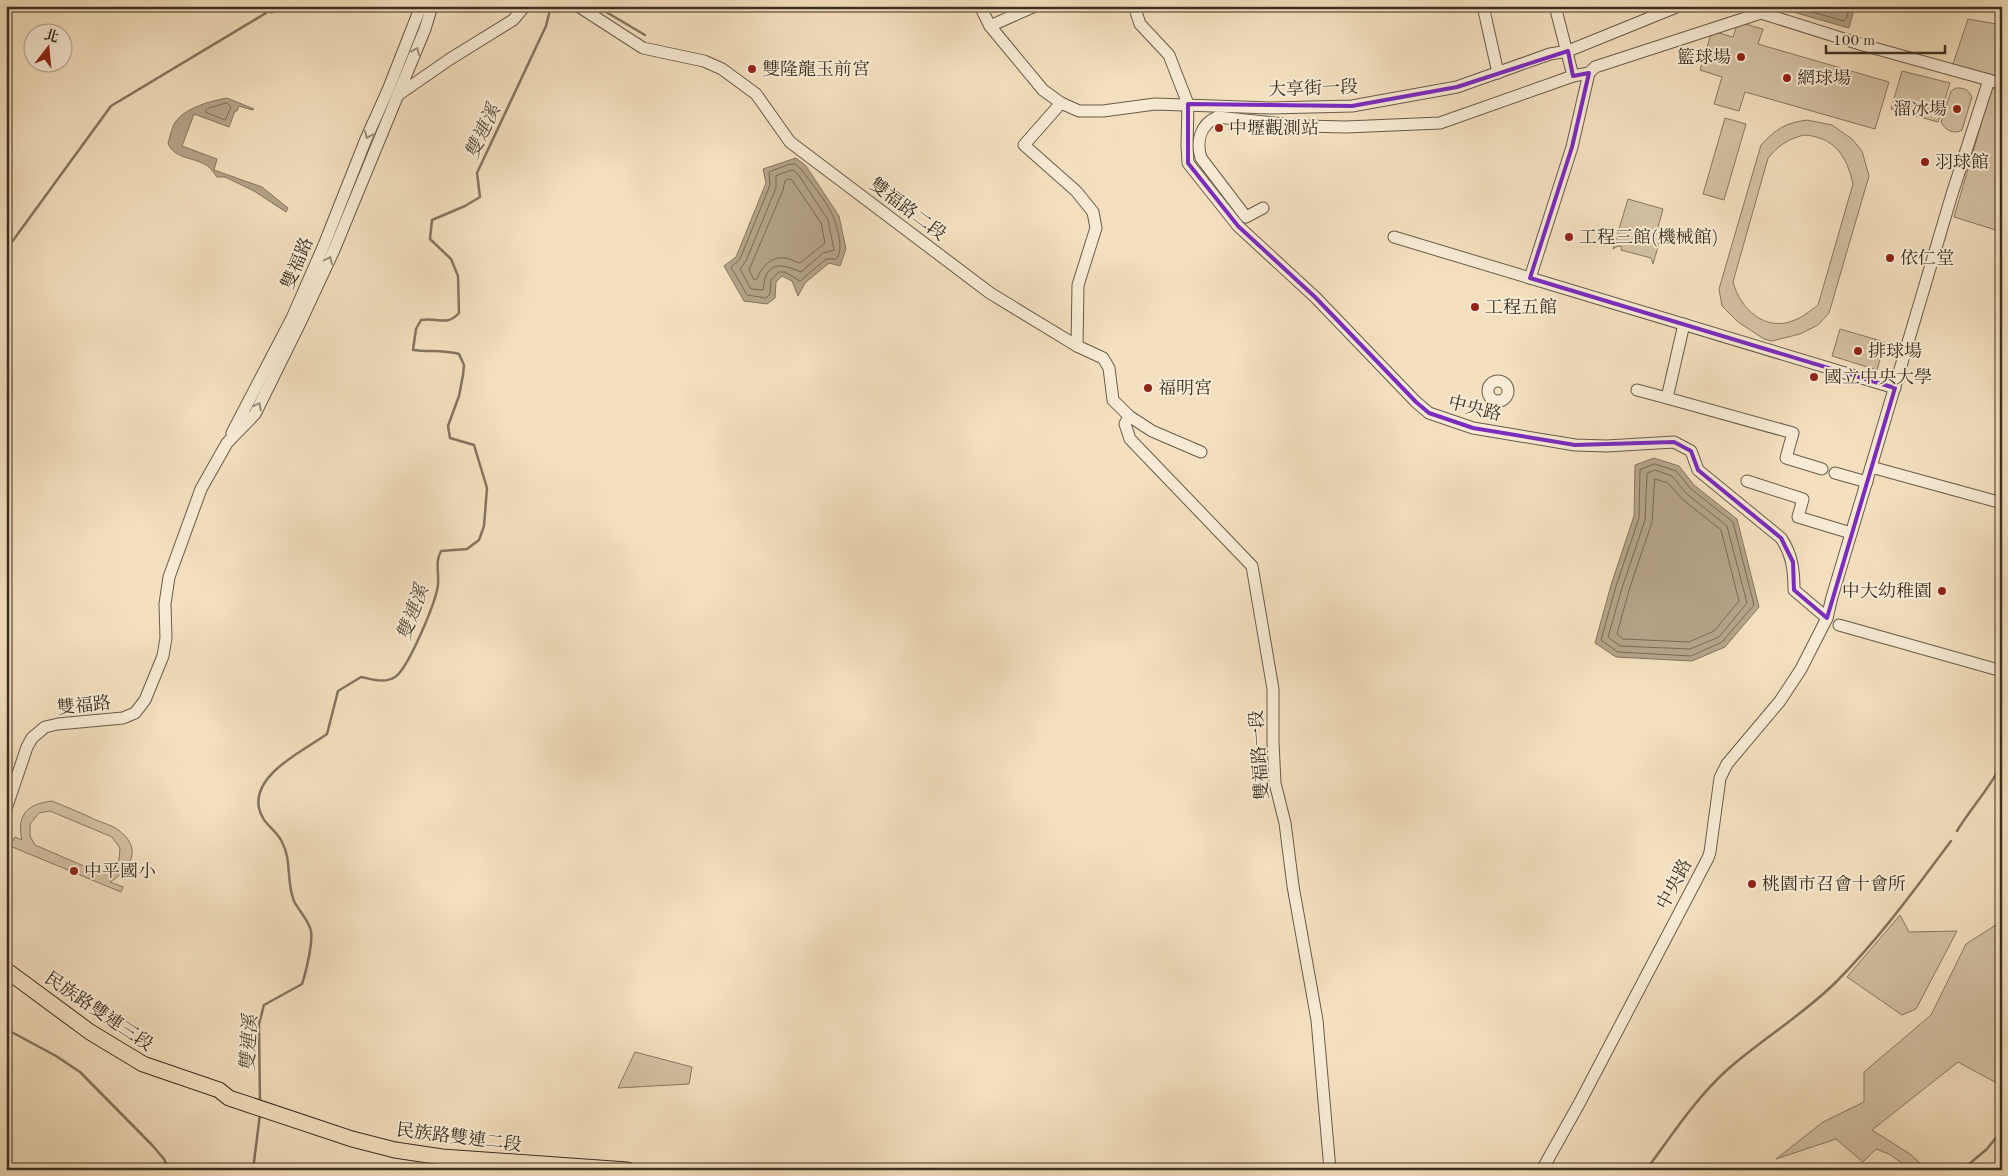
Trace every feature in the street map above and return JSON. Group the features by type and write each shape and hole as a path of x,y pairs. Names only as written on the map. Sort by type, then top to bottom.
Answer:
{"main road":[{"name":"民族路雙連三段","path":"6,970 90,1032 118,1050 143,1064 219,1090 229,1098"},
{"name":"民族路雙連三段","path":"6,980 85,1039 142,1073 171,1085 210,1097 229,1098 259,1107"},
{"name":"民族路雙連二段","path":"259,1107 352,1138 419,1154 538,1165 627,1170"}],"street":[{"path":"392,93 422,6"},
{"path":"392,93 425,29 432,6"},
{"path":"392,93 513,20 525,6"},
{"name":"雙福路二段","path":"578,6 643,48 704,61 722,69 756,94 790,142 990,293 1077,346 1103,358 1109,368 1113,400 1129,416 1152,431 1201,452"},
{"name":"大享街一段","path":"980,6 990,26 1043,90 1061,103 1079,111 1103,111 1155,104 1271,108 1352,106 1457,87 1550,54 1568,51 1679,6"},
{"path":"990,26 1035,6"},
{"path":"1134,6 1137,19 1143,28 1169,55 1188,104"},
{"path":"1483,6 1498,74"},
{"path":"1555,6 1573,76"},
{"path":"1530,278 1572,147 1589,73 1595,67 1761,13 1862,45 2002,84"},
{"path":"1263,208 1246,217 1204,163 1200,153 1199,142 1204,126 1211,120 1217,117 1304,126 1346,127 1440,123 1573,76 1589,73"},
{"name":"中央路","path":"1542,1170 1580,1102 1708,858 1720,778 1727,764 1780,701 1801,669 1827,618 1952,194 1988,80"},
{"name":"雙福路","path":"6,809 27,747 32,738 45,727 123,718 135,713 145,700 163,656 166,638 165,604 168,577 201,490 227,443 255,414 296,332 334,250 392,93"},
{"path":"1061,103 1024,145 1076,191 1093,212 1096,228 1078,285 1077,346"},
{"name":"中央路","path":"1188,104 1188,163 1238,226 1315,297 1422,408 1451,422 1473,428 1575,445 1607,446 1674,442 1691,451 1698,470 1782,538 1793,562 1794,590 1827,618"},
{"path":"1394,237 1895,388"},
{"path":"1667,398 1684,324"},
{"path":"1637,390 1793,433 1786,458 1822,469"},
{"name":"雙福路一段","path":"1129,416 1125,424 1130,439 1252,566 1273,688 1275,783 1285,823 1293,886 1317,1020 1330,1170"},
{"path":"1872,467 2002,503"},
{"path":"1835,473 1867,482"},
{"path":"1747,481 1803,499 1798,517 1851,533"},
{"path":"1839,626 2002,671"}],"highlighted area":[{"path":"1568,51 1573,76 1589,73 1572,147 1530,278 1895,388 1827,618 1794,590 1793,562 1781,538 1698,470 1691,451 1674,442 1575,445 1473,428 1429,413 1416,402 1315,297 1238,226 1188,163 1188,104 1352,106 1457,87"}],"shaded area":[{"path":"1968,19 2002,25 2002,84 1951,70"},
{"path":"1738,22 1763,29 1758,44 1889,82 1875,129 1745,92 1739,111 1714,104 1722,77 1700,70 1712,31 1733,37"},
{"path":"1902,71 1950,83 1938,122 1891,109"},
{"path":"1993,83 2002,86 2002,232 1954,217"},
{"name":"溜冰場","path":"1956,88 1966,90 1972,97 1962,130 1953,132 1947,129 1941,122 1951,91"},
{"name":"籃球場","path":"1725,118 1746,124 1724,200 1703,194"},
{"path":"1807,120 1832,125 1852,139 1862,151 1869,176 1829,313 1818,325 1800,334 1772,341 1764,339 1738,322 1722,306 1719,289 1761,145 1781,128","holes":["1804,135 1831,144 1843,157 1853,184 1818,305 1795,320 1784,323 1764,321 1748,309 1736,292 1733,282 1768,158 1776,149 1793,138"]},
{"path":"1628,199 1663,209 1655,238 1660,240 1653,264 1651,258 1621,250 1622,247 1618,246 1613,249"},
{"name":"排球場","path":"1840,329 1885,342 1877,370 1832,356"},
{"path":"52,801 58,803 112,826 125,836 130,843 132,857 124,870 110,882 123,887 121,892 10,846 15,837 22,840 21,823 26,812 30,808","holes":["50,811 112,837 120,848 119,860 107,871 100,873 35,845 30,836 30,824 39,813"]},
{"path":"1900,915 1909,932 1957,931 1916,1009 1902,1015 1847,977"},
{"path":"2002,921 2002,1086 1958,1062 1872,1130 1910,1154 1928,1170 1912,1170 1889,1154 1876,1149 1863,1162 1836,1139 1776,1159 1823,1122 1864,1102 1864,1072 1931,1015 1966,944"},
{"path":"635,1052 692,1067 689,1084 618,1088"}],"water":[{"path":"1772,6 1855,6 1849,28"},
{"path":"227,98 254,109 239,106 229,127 194,114 182,146 217,159 214,170 262,187 288,208 286,212 254,191 225,177 217,177 212,170 201,162 179,155 168,143 173,126 186,112 200,105"},
{"path":"796,158 806,166 839,216 846,249 840,266 829,263 805,283 798,296 792,281 782,276 776,282 775,298 767,304 744,301 724,266 736,257 766,183 763,169"},
{"path":"1654,458 1679,466 1694,485 1737,519 1759,607 1725,647 1692,661 1616,657 1595,643 1611,585 1634,516 1635,465"}],"waterway":[{"name":"雙連溪","path":"260,1104 259,1024 264,1005 302,984 309,958 311,931 294,901 285,849 279,837 261,814 259,796 264,784 282,764 327,734 338,691 361,677 387,680 395,677 401,671 421,634 433,604 438,584 438,563 441,551 467,549 479,540 484,526 487,488 474,445 450,438 448,426 459,396 464,365 459,354 413,350 416,329 421,320 446,321 459,313 458,276 451,259 430,239 432,220 465,206 480,197 477,173 546,26 551,6"},
{"path":"596,6 645,35"},
{"path":"6,250 111,106 266,13"},
{"path":"1957,831 2002,764"},
{"path":"1646,1170 1684,1118 1715,1081 1740,1059 1810,1005 1852,966 1896,913 1951,841"},
{"path":"6,1029 56,1056 80,1072 152,1145 164,1159 169,1170"},
{"name":"雙連溪","path":"253,1170 260,1114"},
{"path":"1962,1170 1987,1149 2002,1130"}],"place":[{"name":"籃球場","path":"1741,57"},
{"name":"雙隆龍玉前宮","path":"752,69"},
{"name":"網球場","path":"1787,78"},
{"name":"溜冰場","path":"1957,109"},
{"name":"中壢觀測站","path":"1219,128"},
{"name":"羽球館","path":"1925,162"},
{"name":"工程三館(機械館)","path":"1569,237"},
{"name":"依仁堂","path":"1890,258"},
{"name":"工程五館","path":"1475,307"},
{"name":"排球場","path":"1858,351"},
{"name":"國立中央大學","path":"1814,377"},
{"name":"福明宮","path":"1148,388"},
{"name":"中大幼稚園","path":"1942,591"},
{"name":"中平國小","path":"74,871"},
{"name":"桃園市召會十會所","path":"1752,884"}]}
